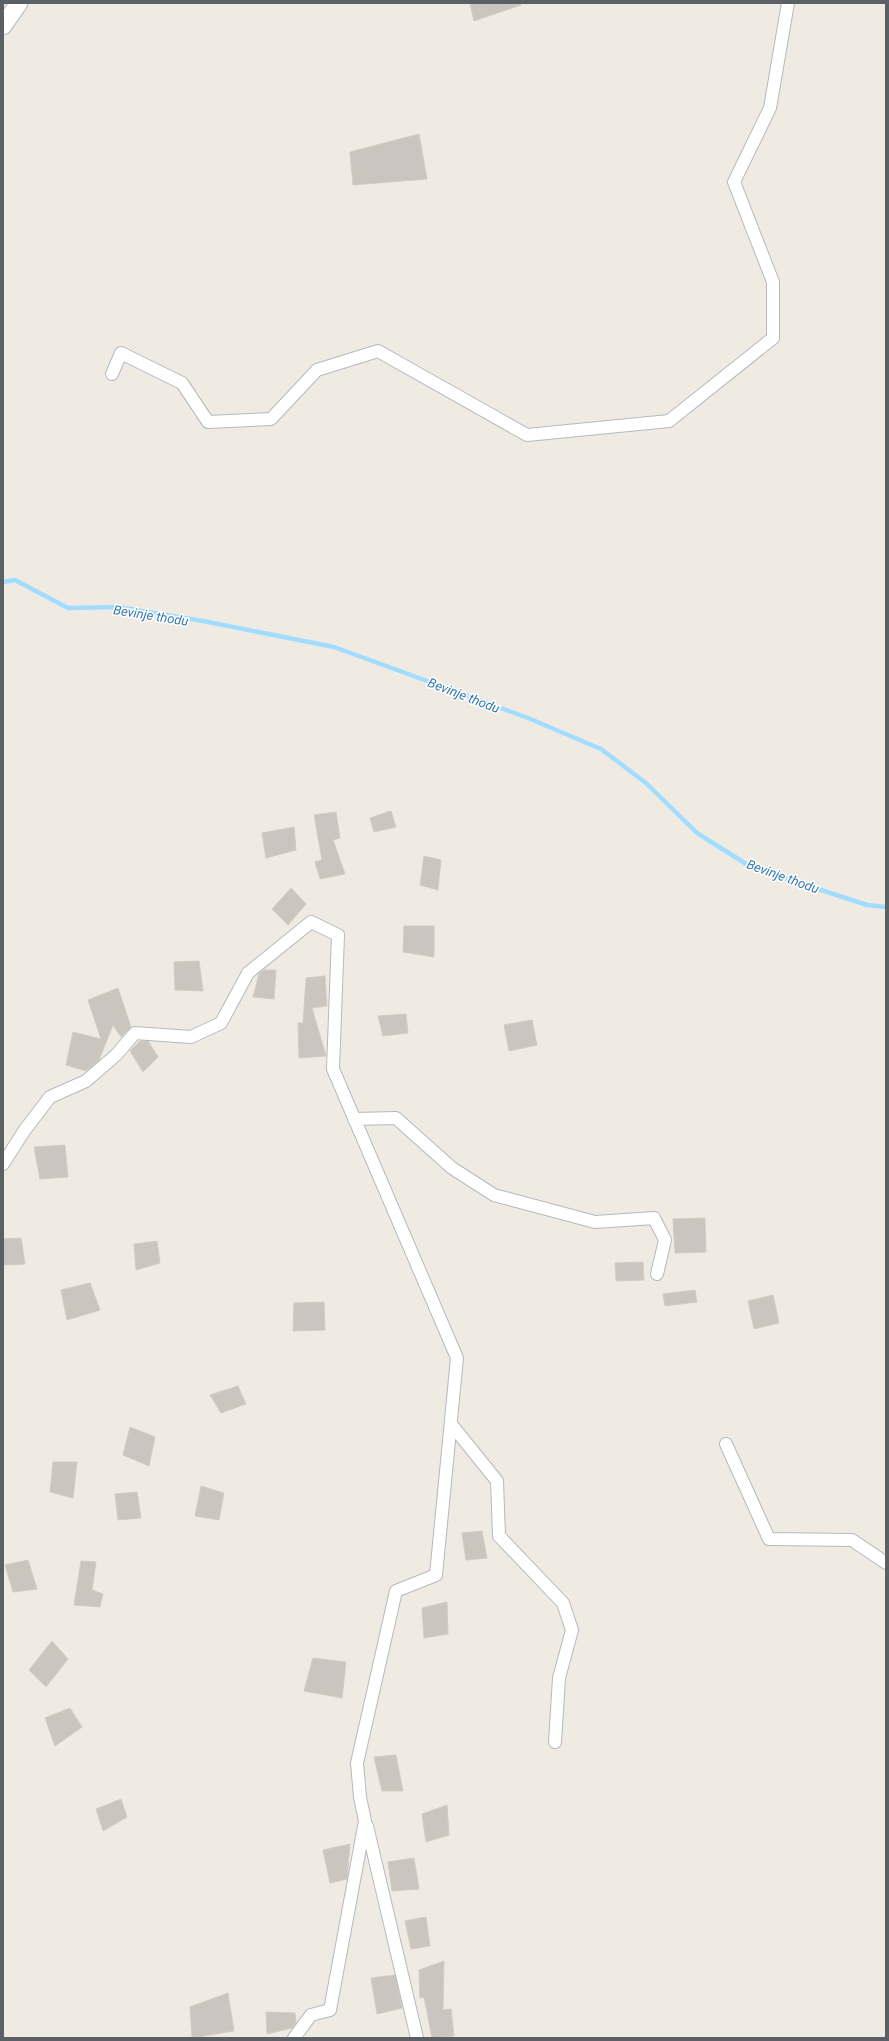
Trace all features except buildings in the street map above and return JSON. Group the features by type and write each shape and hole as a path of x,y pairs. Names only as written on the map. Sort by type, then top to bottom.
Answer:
{"street":[{"path":"3,26 19,3"},
{"path":"112,374 122,353 182,383 208,422 271,419 317,370 378,351 527,435 669,420 773,338 773,282 734,182 770,108 788,3"},
{"path":"3,1164 24,1131 50,1097 86,1081 116,1055 135,1033 191,1037 221,1023 248,973 311,922 338,935 333,1069 457,1358 436,1575 396,1591 357,1763 360,1797 365,1821 417,2038"},
{"path":"354,1118 396,1118 452,1168 494,1195 594,1222 654,1218 665,1240 657,1274"},
{"path":"451,1424 497,1481 499,1536 563,1602 566,1609 572,1630 559,1678 555,1742"},
{"path":"726,1444 769,1539 852,1540 886,1563"},
{"path":"294,2038 311,2015 330,2010 365,1821"}],"waterway":[{"name":"Bevinje thodu","path":"3,582 15,580 68,608 118,607 203,621 334,647 528,718 601,749 646,783 697,833 751,867 867,905 886,907"}]}
